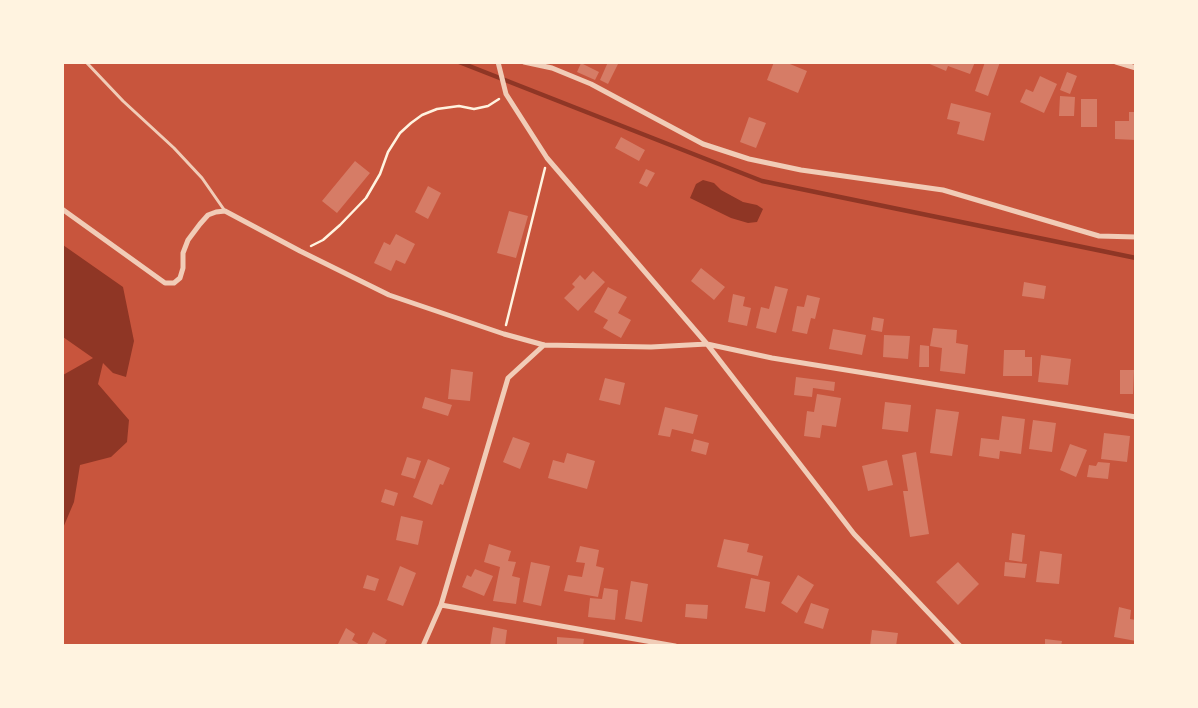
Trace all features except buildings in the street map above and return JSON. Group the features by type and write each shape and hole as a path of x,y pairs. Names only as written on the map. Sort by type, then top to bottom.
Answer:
{"street":[{"path":"498,62 506,92 547,158 707,344 854,534 960,646"},
{"path":"524,62 552,68 591,84 704,144 749,159 801,170 943,190 1099,236 1136,237"},
{"path":"1116,62 1136,68"},
{"path":"62,209 165,283 174,283 180,278 183,268 183,253 188,240 200,224 208,215 225,211 300,251 389,294 504,334 544,345 651,347 707,344 772,358 1136,417"},
{"path":"423,646 441,605 508,378 544,345"},
{"path":"441,605 675,646"}],"lane":[{"path":"86,62 202,178 225,211"}],"path":[{"path":"300,251 324,240 366,198 380,174 388,152 400,133 411,122 437,109 459,106 474,109 488,106 506,92"},
{"path":"504,334 547,158"}],"shaded area":[{"path":"703,180 714,183 721,190 743,202 757,205 763,209 757,222 748,223 731,218 690,198 696,184"},
{"path":"63,245 123,287 134,341 126,377 113,373 103,363 98,384 129,420 127,442 111,457 80,465 74,502 63,528 63,375 93,358 63,337"}],"waterway":[{"path":"459,62 762,181 1136,258"}]}
